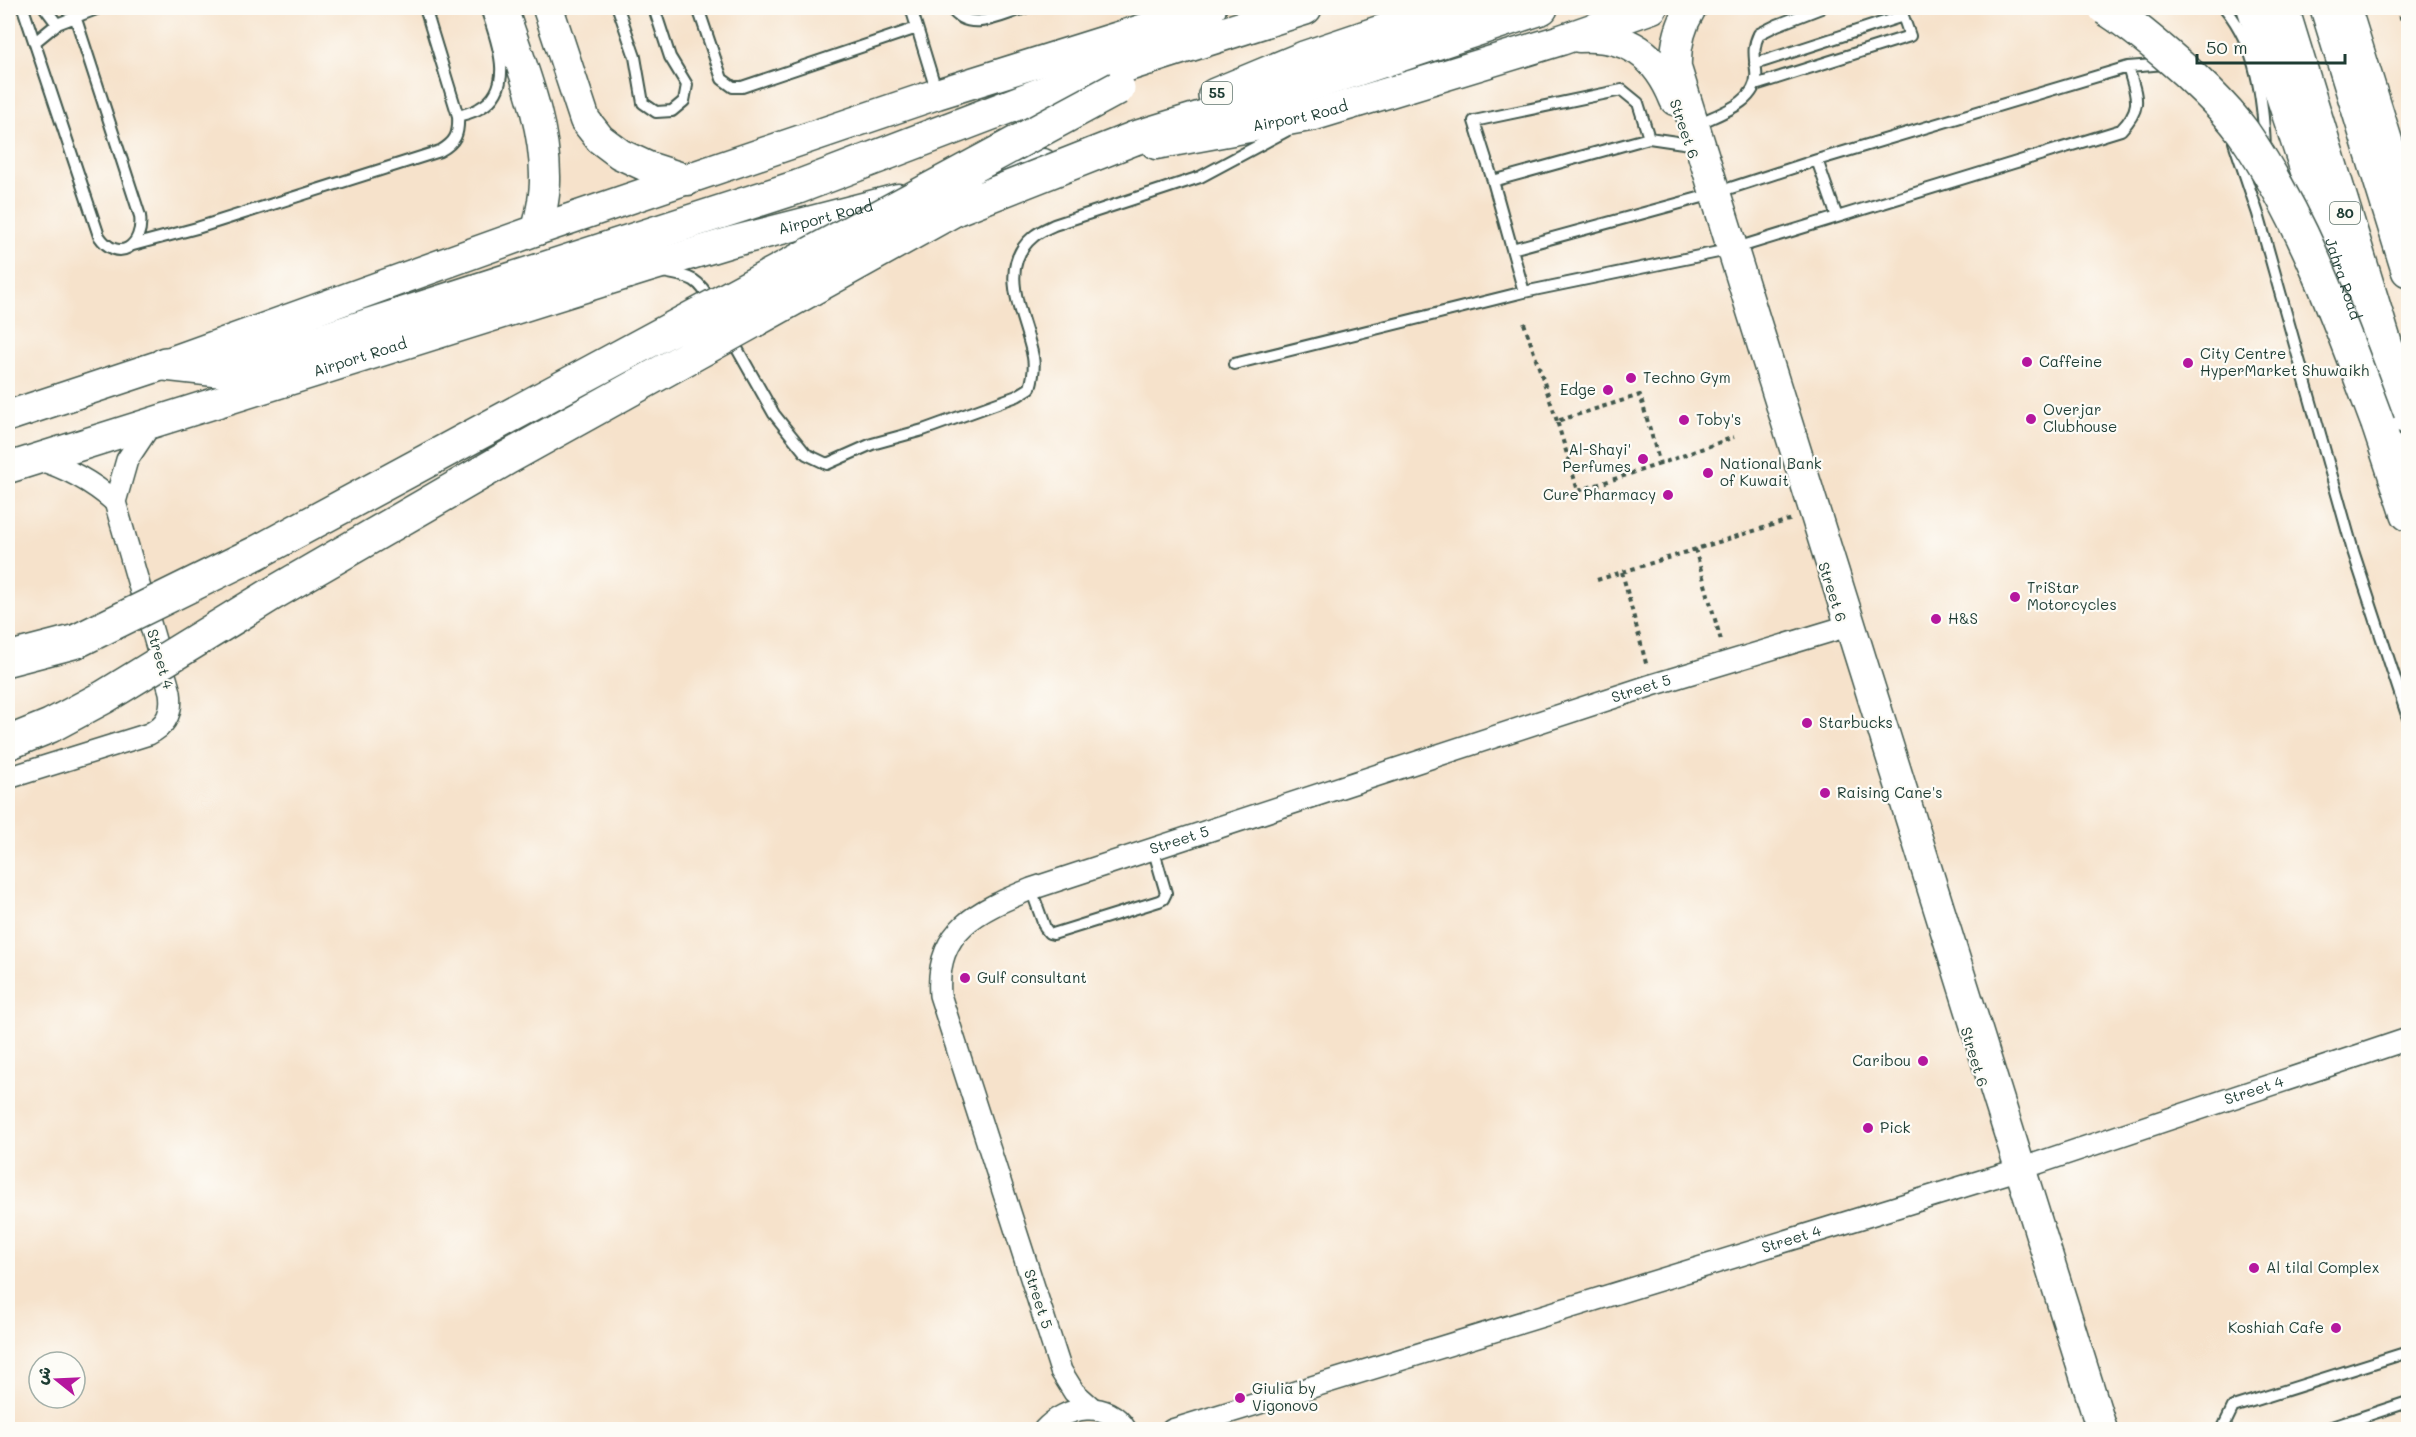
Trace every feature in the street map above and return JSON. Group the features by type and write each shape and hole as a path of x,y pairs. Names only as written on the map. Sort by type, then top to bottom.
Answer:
{"main road":[{"path":"493,8 534,107 543,148 545,182 537,230"},
{"path":"548,8 585,120 609,148 648,167 688,180"},
{"path":"8,416 165,364 537,230 937,94 1211,8"},
{"name":"55","path":"1135,138 1220,92 1304,58 1452,8"},
{"path":"8,742 50,726 104,697 272,594 497,464 955,209 1135,138 1318,82 1541,8"},
{"name":"Airport Road","path":"8,468 730,242 1016,169 1315,115 1561,40 1652,8"},
{"name":"Street 6","path":"1690,133 1676,68 1676,52 1681,30 1691,8"},
{"path":"2105,8 2125,19 2188,73 2242,130 2292,212 2329,292 2409,514"},
{"name":"Jahra Road","path":"2254,8 2409,482"},
{"name":"80","path":"2282,8 2409,418"},
{"path":"2327,8 2409,270"},
{"path":"2344,8 2409,213"},
{"path":"8,659 77,641 256,553 1118,88 1295,11"},
{"path":"165,364 219,370 261,360 798,187 1073,82 1295,11"},
{"name":"Street 6","path":"1561,40 1599,37 1635,47 1660,71 1675,98 1711,194 1807,514 1847,626"},
{"path":"534,107 547,120 562,121 574,113 576,93"},
{"name":"Street 6","path":"1728,251 1867,690 2015,1171 2035,1220 2102,1430"}],"street":[{"path":"37,459 71,471 115,502 126,460 151,424"},
{"name":"Street 4","path":"8,778 149,734 162,726 171,711 170,692 115,502"},
{"name":"Street 5","path":"1131,1428 1110,1414 1092,1408 1074,1392 1061,1371 940,995 941,964 957,930 974,915 993,904 1031,889 1652,685 1847,626"},
{"name":"Street 4","path":"1172,1430 2015,1171 2409,1039"},
{"name":"Street 5","path":"1049,1425 1060,1396 1061,1371"},
{"path":"1049,1425 1072,1410 1092,1408"}],"lane":[{"path":"23,8 99,236 105,244 114,249 124,249 197,228 440,151 456,139 459,128 458,116 425,8"},
{"path":"45,8 57,24"},
{"path":"35,42 57,24 99,8"},
{"path":"458,116 481,108 489,102 499,84 502,64 493,8"},
{"path":"618,8 635,57 643,103 656,112 664,113 679,107 684,101 687,85 670,57 654,8"},
{"path":"698,8 722,78 728,85 738,87 917,28"},
{"path":"911,8 937,94"},
{"path":"951,8 960,18 977,22 1025,8"},
{"path":"1493,181 1649,138 1690,133 1751,93 1755,85 1753,50 1759,34 1821,8"},
{"path":"2225,8 2236,21 2249,46 2264,120 2266,175 2258,214"},
{"path":"75,16 140,216 139,237 133,245"},
{"path":"1755,64 1903,16 1910,36 1755,85"},
{"path":"1512,249 1711,194 2128,67 2160,64 2193,66 2207,75 2258,214 2353,550 2409,718"},
{"path":"1234,363 1524,292 1728,251 2121,130 2132,119 2137,105 2128,67"},
{"path":"1524,292 1474,121 1623,90 1638,103 1649,138"},
{"path":"645,268 692,278 703,285 774,414 806,454 827,464 872,444 923,430 1017,396 1030,388 1034,372 1033,357 1013,284 1018,258 1033,237 1054,225 1200,177 1315,115"},
{"path":"1817,160 1837,217"},
{"path":"1031,889 1045,928 1053,934 1159,901 1166,893 1153,849"},
{"path":"2222,1430 2233,1407 2409,1352"},
{"path":"2323,1430 2409,1402"}],"path":[{"path":"2399,18 2409,15"},
{"path":"1524,323 1578,491 1734,437"},
{"path":"1557,421 1640,395 1660,464"},
{"path":"1597,580 1807,514"},
{"path":"1695,549 1727,662"},
{"path":"1622,572 1652,685"}],"place":[{"name":"Caffeine","path":"2027,362"},
{"name":"City Centre HyperMarket Shuwaikh","path":"2188,363"},
{"name":"Techno Gym","path":"1631,378"},
{"name":"Edge","path":"1608,390"},
{"name":"Overjar Clubhouse","path":"2031,419"},
{"name":"Toby's","path":"1684,420"},
{"name":"Al-Shayi' Perfumes","path":"1643,459"},
{"name":"National Bank of Kuwait","path":"1708,473"},
{"name":"Cure Pharmacy","path":"1668,495"},
{"name":"TriStar Motorcycles","path":"2015,597"},
{"name":"H&S","path":"1936,619"},
{"name":"Starbucks","path":"1807,723"},
{"name":"Raising Cane's","path":"1825,793"},
{"name":"Gulf consultant","path":"965,978"},
{"name":"Caribou","path":"1923,1061"},
{"name":"Pick","path":"1868,1128"},
{"name":"Al tilal Complex","path":"2254,1268"},
{"name":"Koshiah Cafe","path":"2336,1328"},
{"name":"Giulia by Vigonovo","path":"1240,1398"}]}
